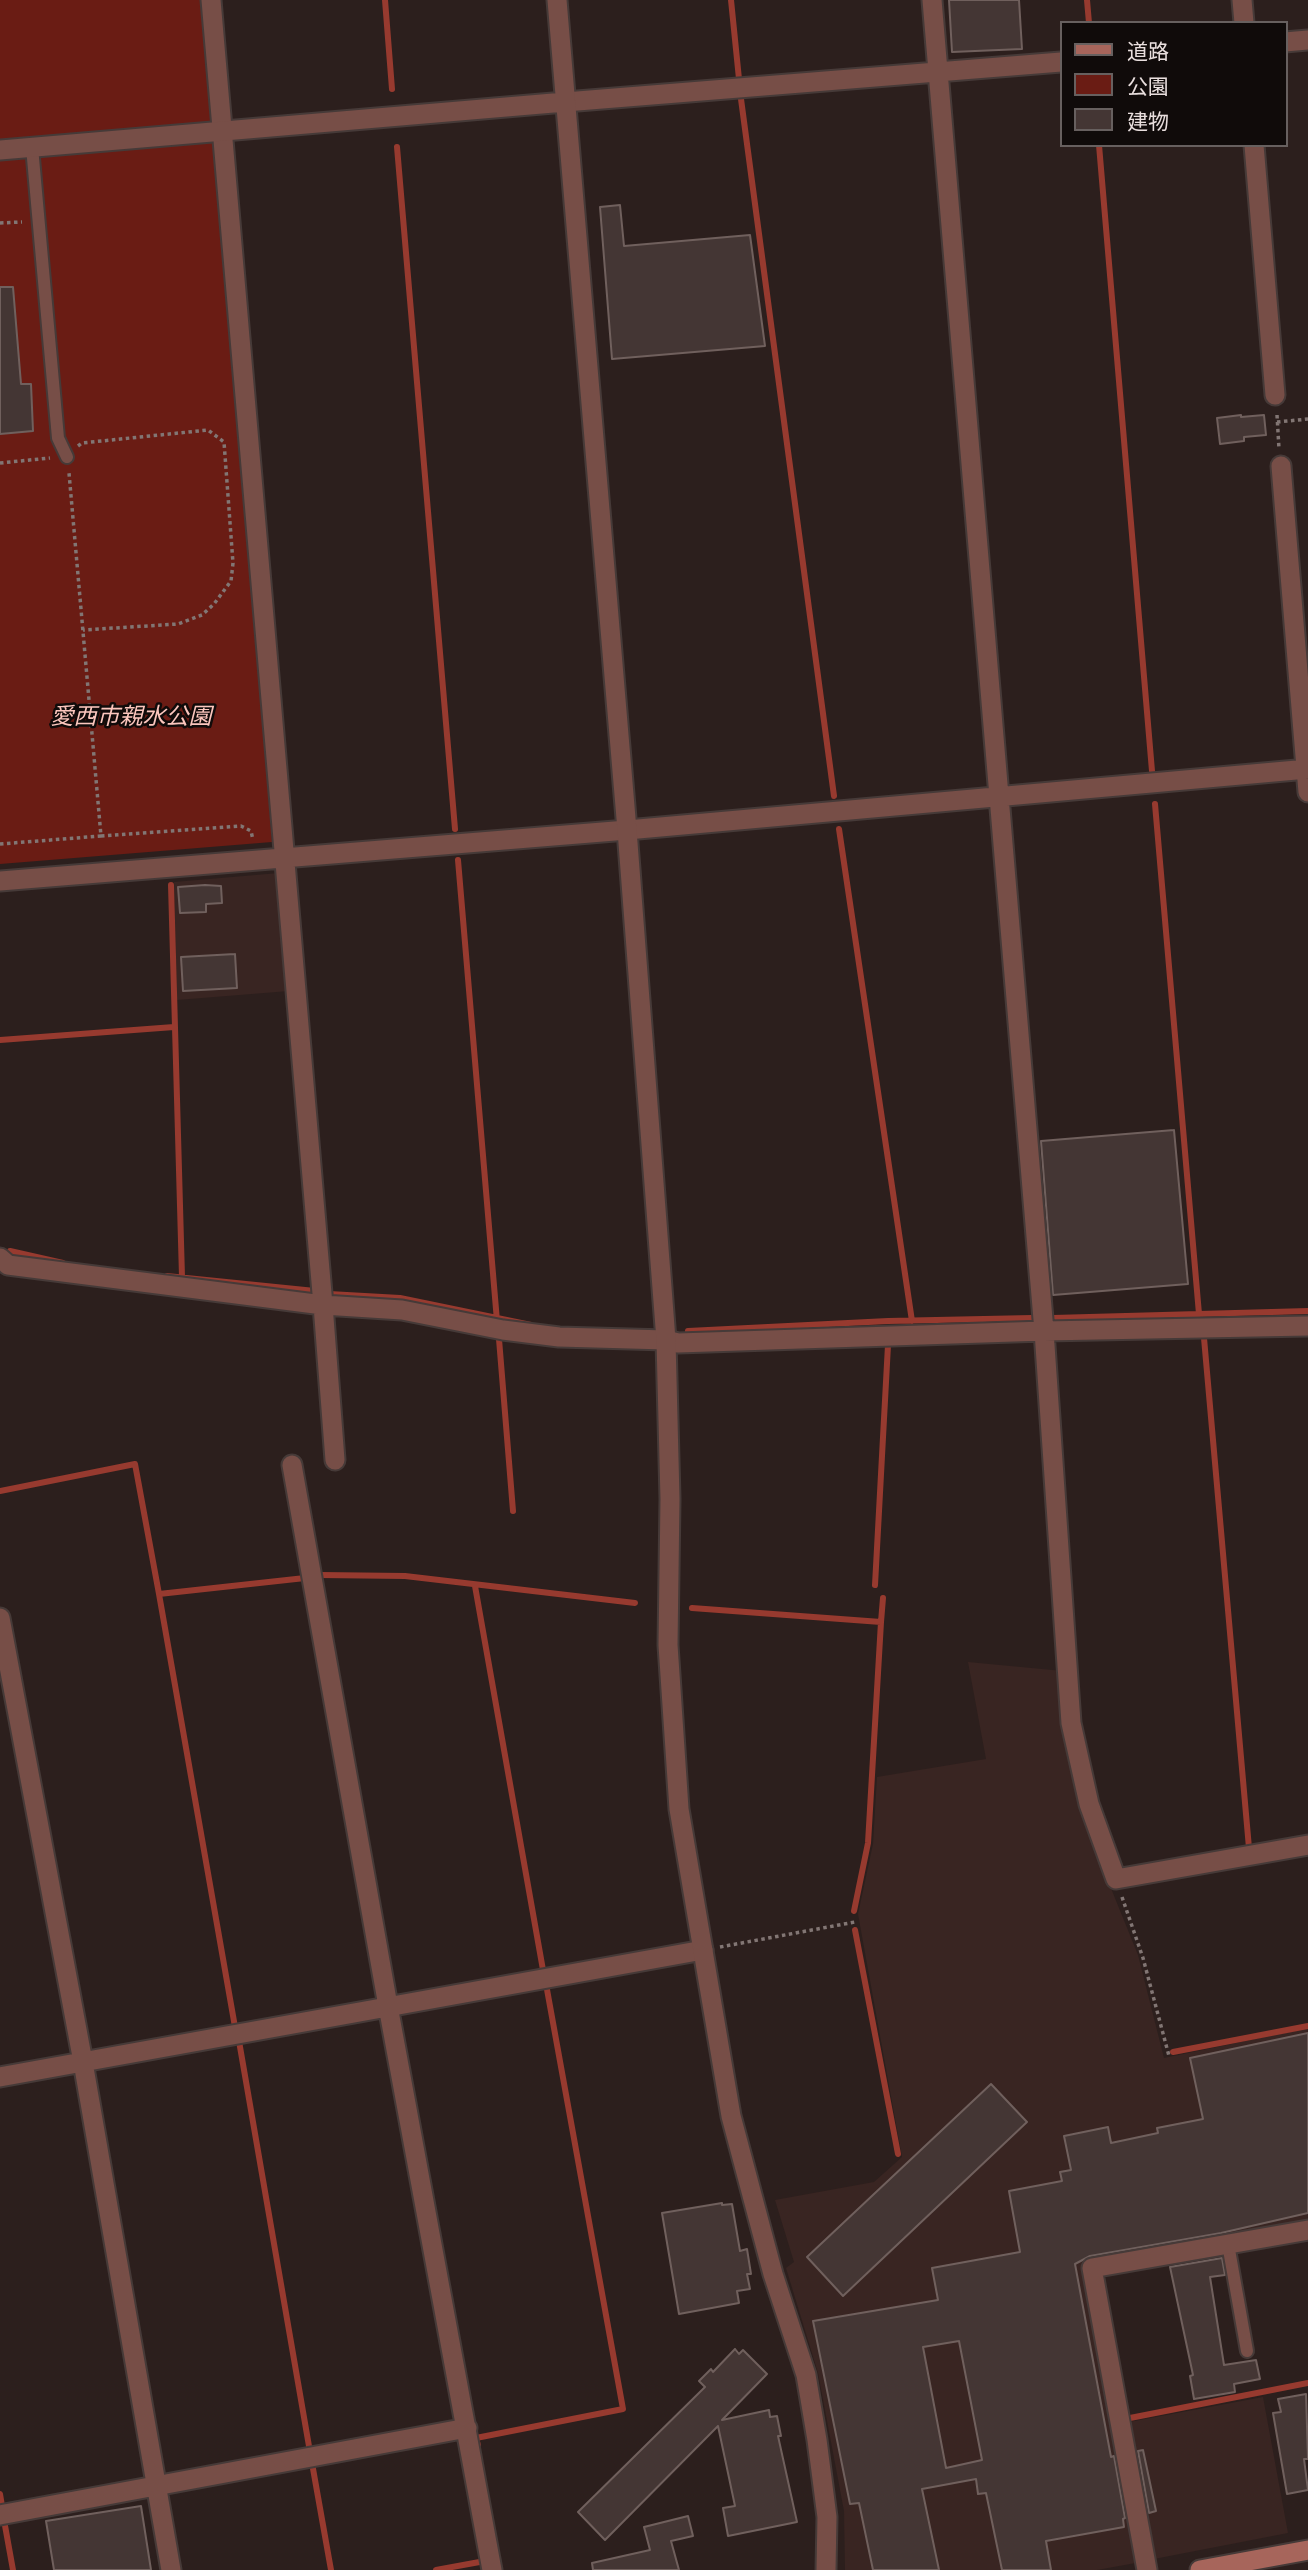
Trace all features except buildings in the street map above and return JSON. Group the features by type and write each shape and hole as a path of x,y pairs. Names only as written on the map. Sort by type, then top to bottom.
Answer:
{"main road":[{"path":"1200,2570 1308,2550"}],"street":[{"path":"211,0 335,1460"},
{"path":"557,0 666,1340 670,1499 668,1645 679,1809 731,2116 773,2274 806,2375 827,2517 827,2570"},
{"path":"932,0 1044,1331 1071,1723 1089,1804 1116,1879 1307,1851"},
{"path":"1242,0 1244,21"},
{"path":"1287,42 1308,40"},
{"path":"0,150 1060,62"},
{"path":"1254,147 1275,395"},
{"path":"1281,466 1308,792"},
{"path":"0,881 626,830 1307,769"},
{"path":"0,1258 8,1265 323,1305 401,1310 503,1330 559,1336 666,1340 678,1343 1044,1331 1308,1326"},
{"path":"292,1465 492,2570"},
{"path":"0,1618 83,2062 171,2570"},
{"path":"0,2077 703,1950"},
{"path":"1147,2570 1092,2268 1308,2230"},
{"path":"0,2515 467,2428"}],"lane":[{"path":"32,147 58,438 67,457"},
{"path":"1228,2244 1247,2351"}],"path":[{"path":"0,223 38,221"},
{"path":"1275,395 1281,466"},
{"path":"1277,422 1308,419"},
{"path":"0,463 67,457 82,443 208,430 224,442 233,563 231,581 224,592 202,615 178,624 83,630"},
{"path":"67,457 101,836"},
{"path":"0,844 241,826 251,831 257,859"},
{"path":"1116,1879 1143,1958 1169,2056"},
{"path":"703,1950 855,1922"}],"shaded area":[{"path":"279,873 289,991 177,1000 174,882"},
{"path":"968,1662 1063,1671 1104,1871 1138,1955 1164,2058 1308,2028 1308,2225 1088,2266 1141,2562 1097,2570 845,2570 844,2511 818,2373 786,2268 794,2262 775,2200 874,2182 902,2157 858,1914 873,1844 877,1777 986,1759"},
{"path":"1263,2397 1288,2533 1154,2559 1129,2422"}],"green space":[{"name":"愛西市親水公園","path":"0,0 204,0 220,164 272,842 0,864"}],"waterway":[{"path":"385,0 392,89"},
{"path":"731,0 739,79"},
{"path":"1087,0 1089,21"},
{"path":"741,99 834,796"},
{"path":"397,147 455,829"},
{"path":"1099,147 1152,771"},
{"path":"1155,804 1199,1314"},
{"path":"839,829 912,1321"},
{"path":"458,860 497,1321"},
{"path":"171,885 182,1277"},
{"path":"0,1040 174,1027"},
{"path":"10,1251 63,1263"},
{"path":"167,1276 315,1291"},
{"path":"329,1294 400,1298 531,1325"},
{"path":"1053,1318 1308,1311"},
{"path":"688,1331 888,1321 1032,1318"},
{"path":"1204,1338 1249,1848"},
{"path":"499,1339 513,1511"},
{"path":"875,1585 888,1345"},
{"path":"0,1491 135,1464 159,1594 305,1578"},
{"path":"320,1575 405,1576 635,1603"},
{"path":"475,1586 543,1970"},
{"path":"159,1594 235,2027"},
{"path":"692,1608 881,1622 883,1598"},
{"path":"854,1911 868,1843 881,1622"},
{"path":"855,1930 898,2154"},
{"path":"478,2445 476,2438 623,2409 546,1984"},
{"path":"1173,2052 1308,2026"},
{"path":"239,2041 310,2452"},
{"path":"1130,2418 1308,2383"},
{"path":"312,2463 331,2570"},
{"path":"0,2494 2,2506"},
{"path":"4,2520 13,2570"},
{"path":"436,2570 485,2561"}]}
